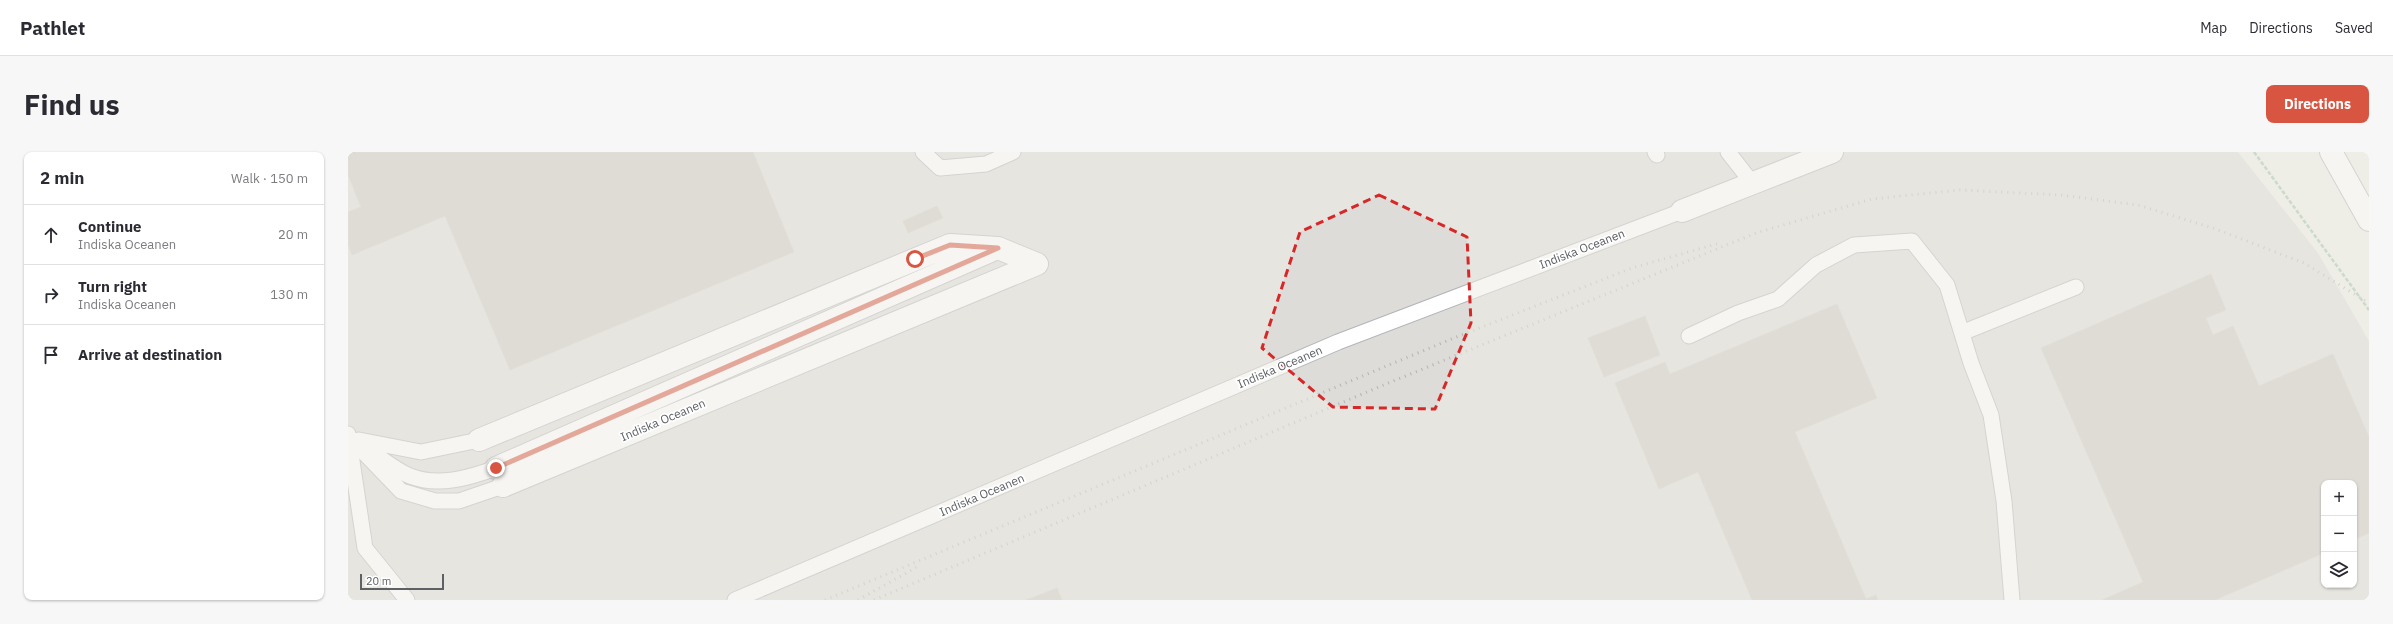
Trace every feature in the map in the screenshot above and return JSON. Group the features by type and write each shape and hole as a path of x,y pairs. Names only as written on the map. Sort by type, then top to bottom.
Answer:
{"street":[{"name":"Indiska Oceanen","path":"1682,211 1832,152"},
{"path":"2331,152 2369,220"},
{"name":"Indiska Oceanen","path":"479,440 950,245 998,248 1037,264 500,477"},
{"name":"Indiska Oceanen","path":"500,477 998,248"}],"lane":[{"path":"923,152 940,168 986,164 1013,152"},
{"path":"1728,152 1753,184"},
{"name":"Indiska Oceanen","path":"735,600 1338,342 1682,211"},
{"path":"1689,336 1738,313 1778,299 1816,266 1854,245 1912,241 1947,285 1964,332 1971,363 1991,415 2004,501 2012,600"},
{"path":"1964,332 2076,287"},
{"path":"349,438 365,548 407,600"},
{"name":"Indiska Oceanen","path":"349,438 421,452 479,440"},
{"name":"Indiska Oceanen","path":"349,438 409,476 434,482 476,476 500,477"},
{"name":"Indiska Oceanen","path":"349,438 401,491 435,501 459,501 500,477"}],"path":[{"path":"2254,152 2364,300 2369,310"}],"highlighted area":[{"path":"1379,195 1467,237 1471,323 1435,409 1333,407 1262,348 1300,232"}],"shaded area":[{"path":"348,152 2238,152 2318,253 2369,341 2369,600 348,600"}],"building":[{"path":"353,152 753,152 794,252 510,370 445,216 352,255 348,244 348,212 361,207 348,175 348,154"},
{"path":"937,206 943,218 908,233 903,221"},
{"path":"2211,274 2226,310 2206,318 2213,335 2233,326 2259,386 2333,354 2369,437 2369,533 2357,539 2357,480 2321,480 2321,554 2215,600 2102,600 2143,582 2041,348"},
{"path":"1837,304 1877,398 1795,432 1866,599 1876,595 1878,600 1752,600 1698,472 1659,489 1615,383 1665,362 1670,374"},
{"path":"1645,316 1660,355 1604,377 1588,338"},
{"path":"1057,588 1062,600 1026,600"}],"railway":[{"path":"874,600 1386,384 1756,233 1872,199 1960,190 2061,195 2138,205 2213,228 2304,263 2369,303"},
{"path":"825,600 1449,340 1632,268 1720,243"},
{"path":"858,600 917,567"}],"route":[{"path":"496,468 998,248 950,245 915,259"}]}
